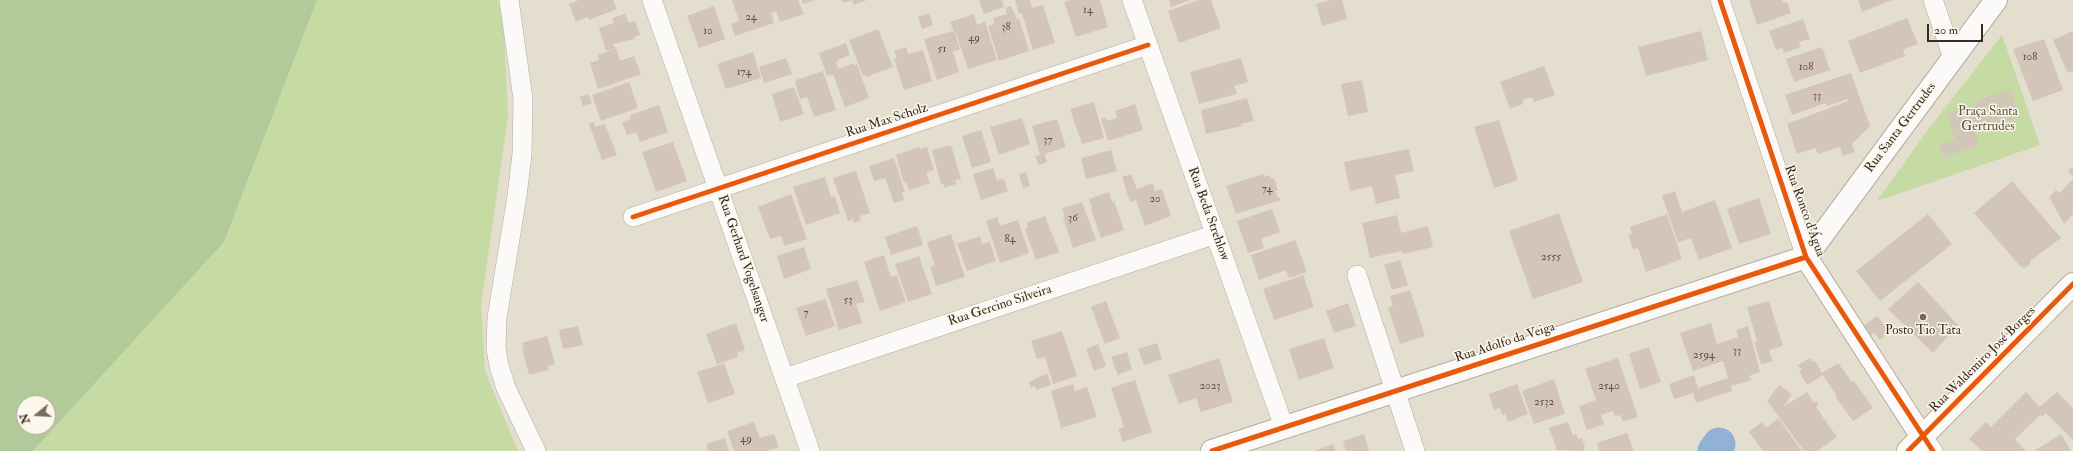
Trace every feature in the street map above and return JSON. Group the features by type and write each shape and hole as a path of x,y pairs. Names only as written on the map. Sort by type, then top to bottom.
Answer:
{"street":[{"path":"509,0 523,99 522,154 517,196 497,318 496,348 499,366 506,388 536,451"},
{"name":"Rua Gerhard Vogelsanger","path":"652,0 810,451"},
{"name":"Rua Beda Strehlow","path":"1132,0 1284,427"},
{"name":"Rua Ronco d’Água","path":"1720,0 1806,257 1921,446"},
{"path":"1933,0 1953,58"},
{"name":"Rua Santa Gertrudes","path":"1806,257 1996,0"},
{"name":"Rua Max Scholz","path":"633,217 1148,45"},
{"name":"Rua Gercino Silveira","path":"785,378 1216,234"},
{"name":"Rua Adolfo da Veiga","path":"1212,451 1806,257"},
{"path":"1357,275 1415,451"},
{"name":"Rua Waldemiro José Borges","path":"1921,446 2073,284"}],"green space":[{"path":"0,0 317,0 224,242 56,426 56,395 16,395 16,435 48,435 33,451 0,451"},
{"path":"317,0 498,0 504,34 508,116 481,304 485,371 518,451 33,451 48,435 56,435 56,426 224,242"},
{"name":"Praça Santa Gertrudes","path":"2002,35 2040,145 1877,201 1930,127"}],"building":[{"path":"579,0 613,0 617,9 589,20 588,17 576,22 569,4"},
{"path":"732,0 798,0 804,14 780,22 776,11 771,13 774,23 735,36 731,24 739,21"},
{"path":"802,0 815,0 803,4"},
{"path":"842,0 852,0 843,3"},
{"path":"852,0 867,0 854,5"},
{"path":"979,0 1002,0 1004,7 984,14"},
{"path":"1015,0 1030,0 1032,8 1043,5 1055,43 1033,50 1022,13 1019,14"},
{"path":"1070,0 1100,0 1108,27 1076,37 1064,2"},
{"path":"1169,0 1190,0 1171,7"},
{"path":"1199,0 1211,0 1221,28 1179,43 1168,11"},
{"path":"1331,0 1342,0 1347,19 1322,26 1316,4"},
{"path":"1749,0 1782,0 1783,3 1787,2 1791,13 1757,25"},
{"path":"1858,0 1892,0 1862,12"},
{"path":"714,6 725,39 699,48 687,16"},
{"path":"1011,6 1017,19 1019,19 1029,51 999,61 988,26 995,24 993,18 1007,14 1005,8"},
{"path":"929,13 933,25 922,29 918,17"},
{"path":"625,14 629,23 635,21 640,35 634,37 635,39 613,44 615,48 606,51 599,28 614,23 612,18"},
{"path":"974,14 977,25 985,22 997,60 968,69 955,33 960,49 953,52 959,72 937,80 924,39 954,31 950,22"},
{"path":"1907,18 1918,44 1903,50 1905,56 1860,73 1848,41"},
{"path":"1803,19 1810,39 1799,42 1801,47 1784,53 1782,48 1776,50 1769,31"},
{"path":"878,29 893,67 866,77 865,75 863,76 849,40"},
{"path":"1701,31 1708,60 1646,76 1638,47"},
{"path":"2073,31 2073,71 2068,73 2053,40"},
{"path":"2044,39 2063,90 2033,101 2013,49"},
{"path":"846,43 850,55 838,60 836,63 838,69 854,63 855,66 857,64 869,98 845,107 833,74 827,76 819,53"},
{"path":"906,47 908,54 923,50 932,81 904,90 894,59 897,58 894,51"},
{"path":"1822,47 1830,70 1794,82 1786,59"},
{"path":"616,48 620,61 634,56 641,74 598,89 590,63 599,60 598,55"},
{"path":"753,52 761,78 726,89 717,64"},
{"path":"786,58 792,74 764,83 759,67"},
{"path":"1241,58 1248,82 1234,86 1237,94 1199,104 1190,72"},
{"path":"1544,66 1555,95 1534,102 1532,97 1522,100 1523,104 1510,109 1500,82"},
{"path":"823,71 836,110 814,117 807,97 800,99 795,82 796,80"},
{"path":"1851,73 1870,126 1852,144 1855,152 1843,156 1840,147 1818,154 1815,148 1797,154 1787,124 1848,101 1847,99 1827,106 1826,103 1792,115 1785,95"},
{"path":"1362,80 1368,112 1348,116 1341,84"},
{"path":"629,82 638,108 601,121 592,95"},
{"path":"794,87 804,114 780,122 772,94"},
{"path":"2010,89 2019,117 1975,132 1979,145 1944,157 1939,145 1955,139 1947,114 1979,103 1978,100"},
{"path":"588,94 592,103 583,106 580,97"},
{"path":"1247,98 1254,121 1241,124 1242,126 1206,134 1201,110"},
{"path":"1094,102 1104,138 1082,144 1070,109"},
{"path":"1135,104 1143,130 1108,141 1101,119 1105,117 1107,121 1117,118 1115,111"},
{"path":"659,105 668,132 640,142 636,132 627,135 622,122 631,119 630,115"},
{"path":"1022,118 1030,144 999,155 990,127"},
{"path":"1057,119 1066,147 1045,154 1047,162 1039,165 1035,156 1040,155 1032,126"},
{"path":"1499,120 1518,180 1494,188 1474,127"},
{"path":"594,122 595,127 605,124 617,155 602,160 589,124"},
{"path":"981,130 991,162 972,168 962,136"},
{"path":"673,142 687,181 656,192 642,152"},
{"path":"951,145 961,179 955,180 956,184 944,188 943,183 941,184 932,150"},
{"path":"920,147 920,149 927,147 934,170 926,173 930,183 909,190 906,182 904,183 896,155"},
{"path":"1409,149 1414,171 1395,175 1400,198 1376,204 1372,186 1350,191 1344,162"},
{"path":"1111,150 1117,171 1086,179 1081,158"},
{"path":"894,158 905,192 902,192 904,200 894,203 885,178 874,181 869,166"},
{"path":"2073,166 2073,176 2068,172"},
{"path":"993,168 997,180 1004,179 1008,191 981,200 973,174"},
{"path":"856,171 870,213 860,216 861,220 854,223 853,219 848,221 833,178"},
{"path":"1026,172 1030,186 1023,188 1019,174"},
{"path":"1131,174 1137,189 1153,183 1155,191 1162,189 1171,216 1145,226 1136,200 1130,202 1122,177"},
{"path":"1263,174 1264,177 1269,175 1271,179 1274,178 1278,190 1275,191 1278,198 1281,200 1236,214 1226,186"},
{"path":"825,177 831,197 835,196 840,213 806,225 793,187"},
{"path":"2073,179 2073,214 2064,224 2049,197 2056,190 2060,193"},
{"path":"2012,181 2061,238 2030,261 2030,264 2025,268 2021,267 1974,213"},
{"path":"1675,191 1682,212 1715,200 1732,248 1699,260 1691,238 1678,242 1662,196"},
{"path":"1109,192 1112,202 1114,201 1124,230 1101,238 1089,199"},
{"path":"791,194 807,239 785,246 781,236 770,239 758,207"},
{"path":"1759,198 1771,234 1739,244 1727,209"},
{"path":"1082,202 1096,240 1073,248 1063,217 1065,216 1062,208"},
{"path":"1272,209 1280,232 1261,239 1264,248 1248,253 1237,221"},
{"path":"1559,213 1583,282 1533,299 1509,231"},
{"path":"1667,214 1682,259 1646,272 1638,248 1633,249 1628,235 1632,234 1630,227"},
{"path":"1928,214 1952,244 1880,301 1856,271"},
{"path":"1397,215 1401,233 1428,226 1433,247 1403,254 1402,251 1370,258 1362,223"},
{"path":"1045,216 1059,252 1036,260 1025,229 1028,228 1026,223"},
{"path":"997,217 1000,226 1018,220 1029,253 1000,263 986,221"},
{"path":"917,226 923,245 891,255 885,237"},
{"path":"951,234 965,277 936,286 930,267 935,265 927,242"},
{"path":"980,236 982,244 990,242 996,261 967,271 957,244"},
{"path":"1295,240 1307,272 1289,278 1286,270 1259,280 1251,255"},
{"path":"804,247 811,269 784,279 777,256"},
{"path":"884,255 891,277 897,275 906,302 880,311 864,262"},
{"path":"919,256 932,294 908,302 895,264"},
{"path":"1400,260 1408,285 1392,290 1384,265"},
{"path":"1303,275 1314,307 1274,320 1263,289"},
{"path":"857,280 865,302 856,304 862,323 839,330 826,289"},
{"name":"Posto Tio Tata","path":"1918,282 1958,325 1933,353 1888,309"},
{"path":"1410,290 1425,336 1400,344 1388,308 1393,306 1390,296"},
{"path":"825,299 835,326 806,336 796,308"},
{"path":"1106,301 1120,338 1105,344 1091,307"},
{"path":"1769,301 1783,346 1769,350 1773,361 1761,364 1754,342 1757,341 1747,307"},
{"path":"1348,303 1356,326 1334,333 1326,311"},
{"path":"1877,316 1890,332 1880,340 1874,333 1869,337 1861,328"},
{"path":"736,323 745,350 737,353 738,357 717,364 706,334"},
{"path":"1711,323 1717,344 1738,337 1736,330 1748,326 1760,372 1749,376 1751,380 1731,386 1732,391 1696,403 1693,393 1674,399 1669,384 1694,375 1698,388 1728,378 1723,361 1693,371 1680,333"},
{"path":"578,326 583,345 563,349 559,330"},
{"path":"1062,331 1077,376 1053,384 1045,357 1037,359 1031,341"},
{"path":"547,336 555,364 548,366 549,370 529,375 522,349 524,349 522,343"},
{"path":"1324,338 1334,368 1299,380 1289,349"},
{"path":"1157,343 1162,359 1144,365 1138,349"},
{"path":"1098,344 1106,366 1094,371 1086,349"},
{"path":"1649,347 1661,382 1640,389 1629,354"},
{"path":"1127,352 1132,369 1118,375 1111,357"},
{"path":"1219,358 1233,402 1201,412 1196,398 1179,404 1168,375"},
{"path":"1618,358 1638,417 1623,422 1620,415 1615,416 1613,411 1601,415 1604,424 1587,430 1579,406 1596,400 1585,369"},
{"path":"1810,358 1813,362 1815,361 1822,373 1838,363 1852,382 1854,381 1873,408 1853,421 1835,396 1836,395 1823,375 1807,385 1799,371 1802,370 1798,365"},
{"path":"724,363 735,394 708,403 697,372"},
{"path":"1047,373 1051,385 1036,390 1035,386 1031,388 1029,382"},
{"path":"1554,379 1565,414 1534,424 1522,391"},
{"path":"1135,380 1152,432 1123,442 1118,429 1124,427 1111,388"},
{"path":"1073,384 1075,391 1087,387 1097,417 1061,428 1051,391"},
{"path":"1517,384 1528,414 1508,422 1505,414 1502,415 1500,408 1494,410 1489,394"},
{"path":"1779,385 1792,394 1784,406 1807,392 1814,403 1816,401 1819,405 1816,407 1837,437 1817,451 1804,451 1767,401"},
{"path":"2026,392 2040,407 2057,392 2073,408 2073,440 2046,413 2042,417 2040,415 2015,439 2026,451 1982,451 1969,439 1986,422 1991,427"},
{"path":"1778,418 1802,451 1763,451 1749,432 1762,422 1766,428"},
{"path":"754,422 760,438 774,434 779,447 768,451 734,451 727,431"},
{"path":"1568,422 1573,436 1576,434 1578,439 1582,438 1585,447 1583,448 1584,451 1557,450 1549,428"},
{"path":"1627,433 1634,451 1599,451 1597,443"},
{"path":"1364,434 1369,451 1346,451 1343,441"},
{"path":"2061,434 2071,451 2034,451"},
{"path":"725,438 729,451 708,451 706,444"},
{"path":"1333,444 1336,451 1314,451"}],"waterway":[{"path":"1714,451 1719,444"}],"cycle path":[{"path":"1720,0 1806,257 1933,451"},
{"path":"633,217 1148,45"},
{"path":"1212,451 1806,257"},
{"path":"1908,451 2073,284"}],"place":[{"name":"Posto Tio Tata","path":"1923,317"}]}
